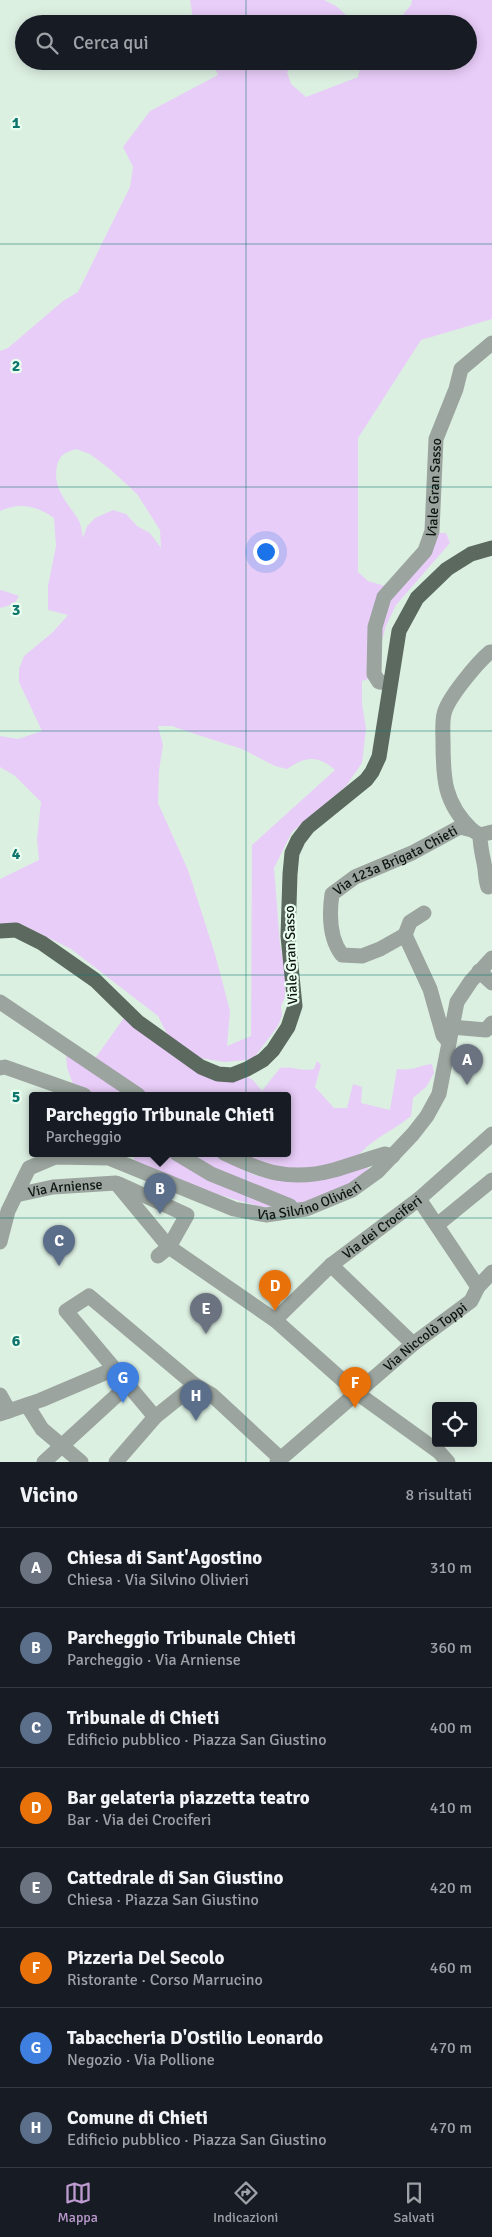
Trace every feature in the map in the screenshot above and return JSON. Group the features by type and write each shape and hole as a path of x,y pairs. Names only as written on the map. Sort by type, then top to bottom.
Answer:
{"main road":[{"name":"Viale Gran Sasso","path":"0,931 16,930 57,954 95,980 138,1022 201,1067 218,1074 232,1075 263,1060 273,1050 288,1027 295,1006 288,936 292,853 298,840 308,827 366,780 372,772 378,757 399,631 417,598 447,569 471,554 492,548"}],"street":[{"name":"Viale Gran Sasso","path":"390,683 379,682 374,674 375,627 384,597 425,551 432,531 436,439 456,389 461,369 492,343"},
{"name":"Via 123a Brigata Chieti","path":"481,832 459,817 449,801 443,771 444,714 477,663 492,652"},
{"name":"Via 123a Brigata Chieti","path":"424,913 410,922 406,935 380,950 362,956 342,955 334,944 330,908 332,894 355,877 403,857 460,827 481,832"},
{"path":"481,832 480,850 484,863 484,878 488,887 492,885"},
{"path":"406,935 430,989 443,1035 449,1042"},
{"name":"Via Silvino Olivieri","path":"0,1242 8,1211 29,1168 55,1157 109,1158 234,1210 266,1215 306,1208 352,1190 393,1156 413,1134 433,1106 439,1094 457,1002 479,971 492,958"},
{"path":"479,971 492,983"},
{"path":"0,1002 134,1092"},
{"path":"451,1027 486,1030 492,1023"},
{"path":"0,1068 5,1067 76,1092"},
{"name":"Via dei Crociferi","path":"275,1320 331,1265 419,1198 491,1136"},
{"path":"232,1157 257,1169 298,1176 334,1170 385,1154 393,1156"},
{"path":"183,1157 211,1174 290,1206 294,1211"},
{"path":"437,1225 492,1180"},
{"name":"Via Arniense","path":"116,1183 163,1251 275,1320 357,1393 439,1452 448,1462"},
{"name":"Via Arniense","path":"16,1195 53,1187 116,1183 187,1215 163,1251"},
{"path":"419,1198 437,1225 475,1294"},
{"path":"331,1265 413,1344"},
{"name":"Via Niccolò Toppi","path":"279,1460 413,1344 475,1294 492,1272"},
{"path":"152,1422 107,1371 66,1312 89,1296 195,1385 212,1395 279,1460"},
{"path":"0,1395 5,1412 27,1405 107,1371"},
{"path":"116,1462 152,1422 195,1385"},
{"path":"44,1462 124,1390"},
{"path":"27,1405 42,1429 80,1462"}],"shaded area":[{"path":"190,0 324,0 336,6 346,15 192,15"},
{"path":"412,0 492,0 492,319 421,340 358,438 358,572 368,581 385,586 439,533 446,533 450,543 396,605 386,626 371,678 362,681 362,704 366,729 362,763 346,786 292,832 274,868 280,945 286,973 285,997 281,1006 282,1015 278,1026 256,1055 248,1060 224,1062 195,1057 171,1042 158,1016 71,949 21,924 0,924 0,879 39,860 37,839 41,802 15,776 0,767 0,736 18,739 42,731 19,682 19,669 24,656 53,632 68,615 48,610 48,586 56,546 54,518 35,508 21,506 0,511 0,351 8,348 63,301 78,292 130,187 133,167 123,147 150,111 218,75 216,70 288,70 287,72 291,84 306,97 358,77 360,70 477,70 477,15 403,15 411,5","holes":["76,449 90,454 137,494 160,530 161,548 150,533 137,526 126,514 113,510 95,518 87,526 83,538 79,521 65,501 59,488 56,474 58,462 66,453","158,726 172,726 242,749 275,766 287,769 300,762 312,759 323,762 335,770 252,845 251,1036 227,1046 230,1011 215,954 188,870 158,803 159,771 163,745"]},
{"path":"0,590 19,596 14,604 0,608"},
{"path":"126,1015 180,1058 248,1077 262,1091 280,1068 314,1069 317,1061 321,1065 315,1087 334,1108 347,1108 353,1084 362,1087 361,1103 390,1110 397,1069 412,1069 432,1064 434,1073 427,1086 413,1098 411,1116 402,1123 370,1144 352,1160 339,1166 324,1169 308,1169 260,1162 244,1157 291,1157 291,1092 142,1092 94,1060"},
{"path":"66,1053 123,1092 89,1092 73,1084 67,1068"},
{"path":"134,1157 219,1157 254,1175 276,1180 368,1166 367,1174 339,1192 283,1208 261,1207 199,1189 134,1162"}],"place":[{"name":"Chiesa di Sant'Agostino","path":"467,1085"},
{"name":"Parcheggio Tribunale Chieti","path":"160,1214"},
{"name":"Tribunale di Chieti","path":"59,1266"},
{"name":"Bar gelateria piazzetta teatro","path":"275,1311"},
{"name":"Cattedrale di San Giustino","path":"206,1334"},
{"name":"Tabaccheria D'Ostilio Leonardo","path":"123,1403"},
{"name":"Pizzeria Del Secolo","path":"355,1408"},
{"name":"Comune di Chieti","path":"196,1421"}]}
